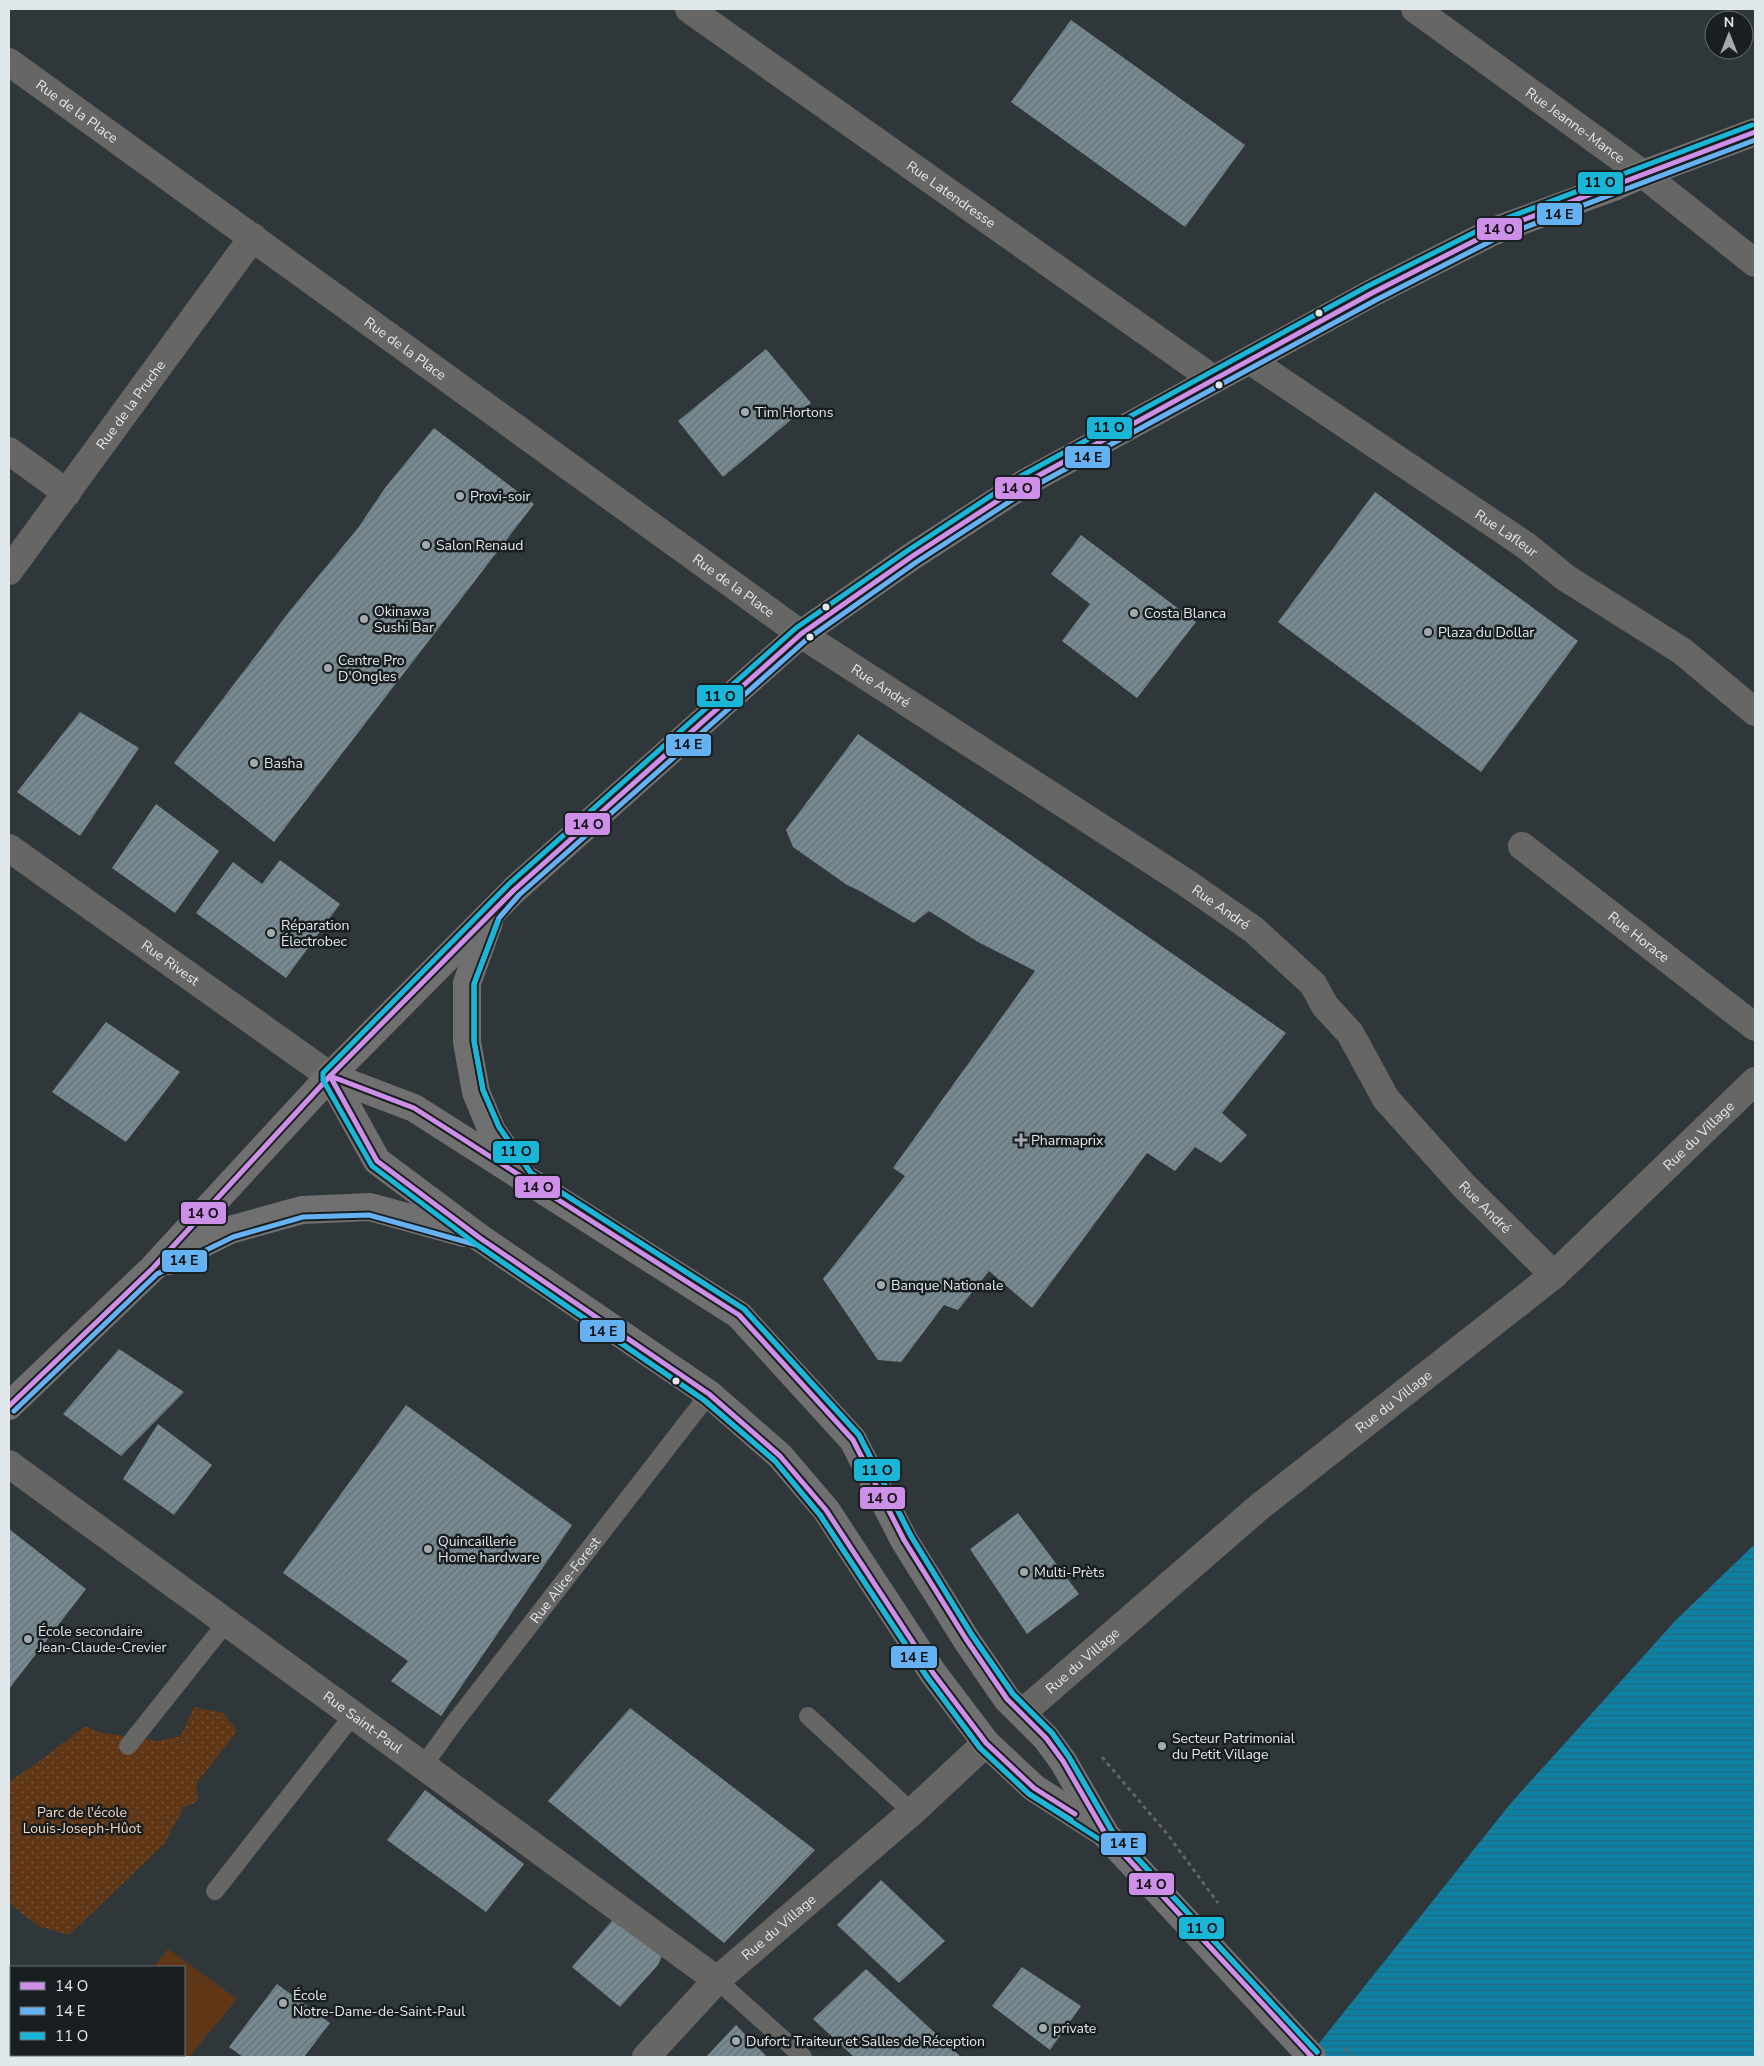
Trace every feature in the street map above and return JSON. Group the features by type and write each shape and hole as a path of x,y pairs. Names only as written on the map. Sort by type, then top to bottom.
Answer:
{"main road":[{"path":"9,1406 153,1268 330,1076 514,890 801,634 911,557 1026,483 1372,293 1494,231 1755,132"},
{"path":"492,914 467,983 467,1042 476,1092 492,1130 526,1179"},
{"path":"330,1076 414,1108 739,1315 853,1440 914,1556 966,1639 1007,1699 1022,1713 1063,1761 1106,1835 1312,2057"},
{"path":"330,1076 377,1161 480,1238 709,1394 780,1456 826,1510 933,1673 986,1743 1034,1788 1106,1835"},
{"path":"153,1268 230,1230 302,1210 370,1207 480,1238"}],"street":[{"name":"Rue Latendresse","path":"690,9 1213,379"},
{"name":"Rue Jeanne-Mance","path":"1415,9 1643,174 1755,263"},
{"name":"Rue de la Place","path":"9,62 801,634"},
{"name":"Rue de la Pruche","path":"9,572 253,237"},
{"name":"Rue Lafleur","path":"1251,361 1525,545 1566,578 1682,651 1755,712"},
{"path":"9,450 67,493"},
{"name":"Rue André","path":"801,634 1185,882 1254,930 1313,984 1325,1006 1350,1033 1386,1099 1464,1186 1554,1275"},
{"name":"Rue Horace","path":"1522,846 1755,1027"},
{"name":"Rue Rivest","path":"9,848 330,1076"},
{"name":"Rue du Village","path":"1022,1713 1258,1508 1554,1275 1755,1081"},
{"name":"Rue Saint-Paul","path":"9,1464 717,1980"},
{"name":"Rue du Village","path":"646,2057 717,1980 912,1812 986,1743"}],"lane":[{"name":"Rue Alice-Forest","path":"423,1766 451,1727 709,1394"},
{"path":"128,1746 226,1623"},
{"path":"216,1891 353,1715"},
{"path":"808,1716 912,1812"},
{"path":"717,1980 803,2057"}],"path":[{"path":"1098,1752 1168,1835 1219,1904"}],"green space":[{"name":"Parc de l'école Louis-Joseph-Hûot","path":"194,1707 223,1713 237,1731 196,1784 198,1801 183,1808 165,1843 69,1935 38,1926 9,1903 9,1782 85,1726 102,1733 158,1741 181,1736"},
{"path":"168,1949 237,1999 189,2057 122,2056 185,2056 185,1966 155,1966"}],"water":[{"path":"1755,1544 1755,2057 1308,2057 1511,1803 1676,1620"}],"building":[{"path":"1071,20 1245,145 1185,227 1011,102"},
{"name":"Tim Hortons","path":"766,349 811,403 723,477 678,421"},
{"path":"434,428 534,504 274,842 174,763 292,608 358,528 385,488"},
{"name":"Plaza du Dollar","path":"1375,492 1578,641 1481,772 1278,622"},
{"name":"Costa Blanca","path":"1081,535 1196,622 1137,698 1062,641 1090,604 1051,574"},
{"path":"80,712 139,748 80,836 17,792"},
{"path":"858,734 1286,1033 1222,1113 1247,1135 1221,1163 1195,1147 1175,1171 1147,1153 1032,1308 989,1271 958,1310 944,1305 901,1362 878,1360 823,1279 905,1176 893,1168 1035,971 978,942 929,911 914,923 847,885 793,847 786,830"},
{"path":"156,804 219,851 175,913 112,868"},
{"name":"Réparation Électrobec","path":"280,860 340,904 286,978 196,913 233,862 262,884"},
{"path":"106,1022 180,1072 126,1142 52,1092"},
{"path":"119,1349 184,1392 121,1456 63,1414"},
{"name":"Quincaillerie Home hardware","path":"406,1405 572,1525 441,1716 391,1681 408,1661 283,1573"},
{"path":"158,1424 212,1465 174,1515 123,1479"},
{"name":"Multi-Prèts","path":"1018,1513 1079,1594 1027,1634 970,1549"},
{"name":"École secondaire Jean-Claude-Crevier","path":"9,1529 86,1589 9,1689"},
{"path":"630,1708 815,1850 724,1943 548,1801"},
{"path":"425,1790 524,1864 486,1912 387,1840"},
{"path":"881,1880 945,1941 899,1983 837,1925"},
{"path":"617,1915 664,1951 658,1965 620,2007 572,1967"},
{"name":"private","path":"1022,1967 1081,2006 1050,2050 992,2006"},
{"path":"866,1969 961,2057 854,2057 813,2019"},
{"name":"École Notre-Dame-de-Saint-Paul","path":"277,1984 330,2023 304,2057 243,2057 229,2047"},
{"name":"Dufort: Traiteur et Salles de Réception","path":"736,2025 767,2057 706,2057"}],"transit line":[{"path":"1102,1841 1029,1794 980,1748 927,1677 820,1515 775,1461 704,1400 476,1244 372,1166 323,1080 323,1073 509,884 796,628 907,551 1021,476 1368,286 1491,224 1752,125"},
{"path":"9,1406 153,1268 330,1076 514,890 801,634 911,557 1025,483 1372,293 1494,231 1755,132"},
{"path":"1317,2052 1112,1831 1069,1757 1052,1733 1013,1694 972,1635 911,1536 859,1435 744,1309 531,1173 499,1127 483,1090 474,1041 474,984 499,918 519,895 806,640 915,563 1029,489 1376,300 1497,238 1755,140"},
{"path":"498,921 474,984 474,1041 483,1090 499,1127 531,1173 744,1309 859,1435 911,1536 972,1635 1013,1694 1052,1733 1069,1757 1112,1831 1317,2052"},
{"path":"330,1076 414,1108 739,1315 853,1440 904,1540 966,1639 1007,1699 1046,1738 1063,1761 1106,1835 1312,2057"},
{"path":"330,1076 377,1161 480,1238 709,1394 780,1456 826,1510 933,1673 986,1743 1034,1788 1075,1814"},
{"path":"14,1411 157,1274 233,1237 303,1217 369,1215 477,1245 704,1400 775,1461 820,1515 927,1677 980,1748 1029,1794 1071,1820"}],"place":[{"name":"Tim Hortons","path":"745,412"},
{"name":"Provi-soir","path":"460,496"},
{"name":"Salon Renaud","path":"426,545"},
{"name":"Costa Blanca","path":"1134,613"},
{"name":"Okinawa Sushi Bar","path":"364,619"},
{"name":"Plaza du Dollar","path":"1428,632"},
{"name":"Centre Pro D'Ongles","path":"328,668"},
{"name":"Basha","path":"254,763"},
{"name":"Réparation Électrobec","path":"271,933"},
{"name":"Pharmaprix","path":"1021,1140"},
{"name":"Banque Nationale","path":"881,1285"},
{"name":"Quincaillerie Home hardware","path":"428,1549"},
{"name":"Multi-Prèts","path":"1024,1572"},
{"name":"École secondaire Jean-Claude-Crevier","path":"28,1639"},
{"name":"Secteur Patrimonial du Petit Village","path":"1162,1746"},
{"name":"École Notre-Dame-de-Saint-Paul","path":"283,2003"},
{"name":"private","path":"1043,2028"},
{"name":"Dufort: Traiteur et Salles de Réception","path":"736,2041"}]}
